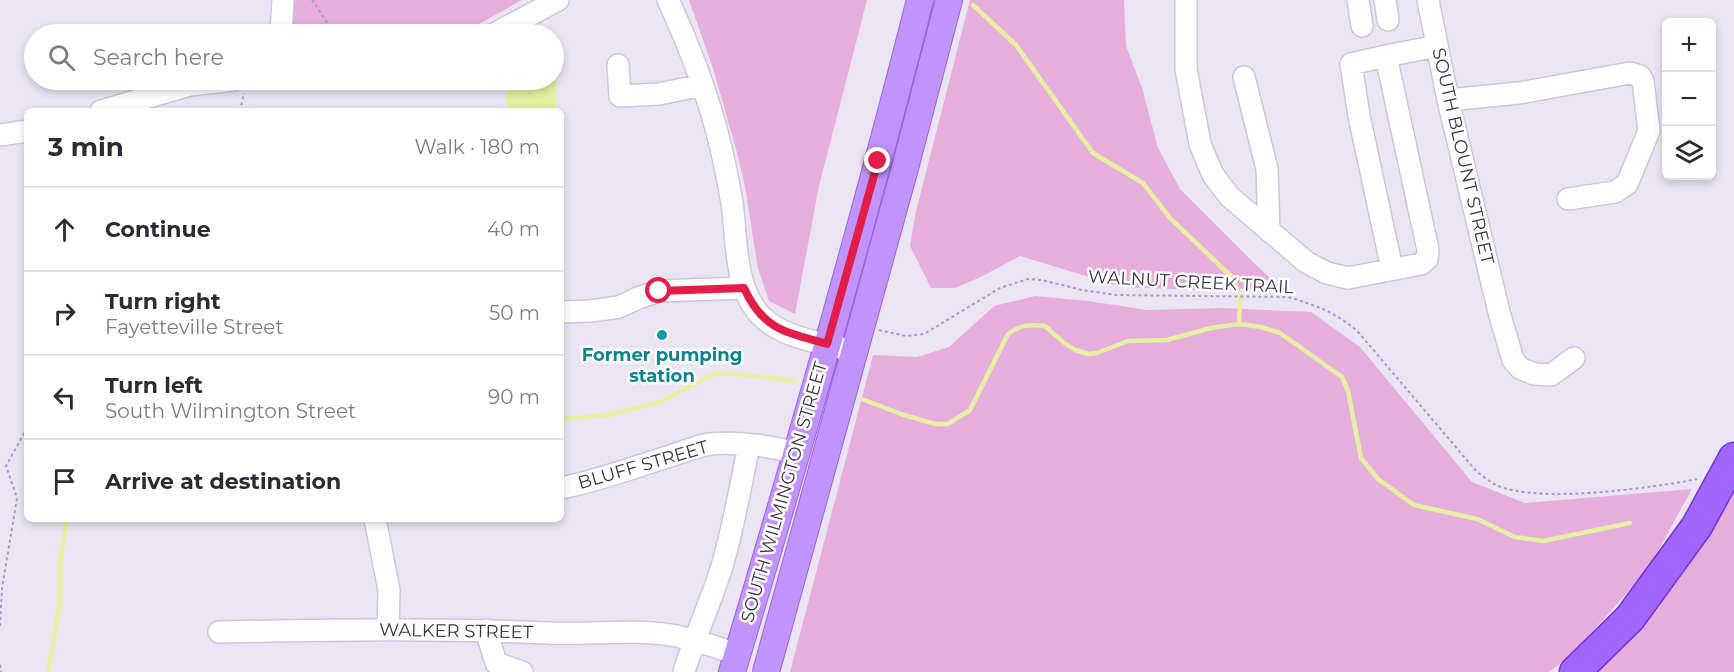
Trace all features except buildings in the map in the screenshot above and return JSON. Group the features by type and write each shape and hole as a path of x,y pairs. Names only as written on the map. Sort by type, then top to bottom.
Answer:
{"highway":[{"path":"1575,672 1630,618 1697,526 1734,458"}],"main road":[{"name":"SOUTH WILMINGTON STREET","path":"739,666 920,0"},
{"name":"SOUTH WILMINGTON STREET","path":"766,672 949,0"}],"street":[{"path":"282,24 283,0"},
{"path":"513,24 558,0"},
{"path":"668,0 684,33 717,133 731,200 744,288 753,306 773,326 785,332 854,351"},
{"path":"1186,0 1186,69 1200,144 1214,175 1230,197 1306,262 1335,276 1347,278 1421,264 1427,259 1428,250 1386,56"},
{"path":"1358,0 1362,26"},
{"name":"SOUTH BLOUNT STREET","path":"1428,0 1448,100 1499,312 1513,360 1520,368 1534,374 1551,375 1574,358"},
{"path":"1392,269 1359,116 1351,64 1437,46"},
{"path":"618,65 621,96 659,94 702,85"},
{"path":"1448,100 1519,93 1630,73 1640,76 1643,81 1649,130 1627,184 1615,192 1568,199"},
{"path":"1244,77 1267,169 1269,231"},
{"path":"112,108 176,90"},
{"path":"0,135 24,131"},
{"path":"564,312 619,307 659,291 744,288"},
{"name":"BLUFF STREET","path":"564,487 708,444 749,445 778,448 796,453"},
{"path":"684,672 725,555 749,445"},
{"path":"376,522 389,590 388,629"},
{"name":"WALKER STREET","path":"219,632 388,629 671,635 693,641 739,666"},
{"path":"486,630 496,663 522,672"}],"path":[{"path":"312,0 327,24"},
{"path":"240,90 240,108"},
{"name":"WALNUT CREEK TRAIL","path":"873,329 906,336 919,336 1000,288 1028,279 1050,281 1104,294 1288,297 1311,303 1346,320 1478,472 1496,485 1513,490 1560,494 1657,487 1697,479"},
{"path":"0,626 2,588 17,498 6,466 24,433"},
{"path":"0,665 2,672"}],"shaded area":[{"path":"292,0 522,0 479,24 291,24"},
{"path":"689,0 867,0 819,186 795,314 769,301 758,269 745,186 736,149 713,68"},
{"path":"970,0 1124,0 1126,46 1142,88 1158,148 1180,189 1281,288 1197,290 1122,287 1020,256 955,288 931,288 910,246 916,211"},
{"path":"505,90 556,90 557,108 507,108"},
{"path":"1035,296 1147,310 1222,308 1311,312 1360,347 1472,482 1525,503 1692,489 1647,571 1569,657 1549,672 790,672 873,355 917,357 949,347 994,306"},
{"path":"1734,481 1734,672 1589,672"}],"waterway":[{"path":"973,5 1016,45 1093,153 1143,183 1170,218 1233,278 1240,298 1239,324"},
{"path":"862,399 935,424 948,424 970,410 1008,334 1026,326 1045,326 1075,350 1089,354 1128,341 1167,340 1211,328 1239,324 1261,327 1280,333 1342,377 1348,391 1361,458 1378,479 1414,505 1477,519 1515,537 1543,541 1630,523"},
{"path":"564,419 607,415 660,402 712,375 728,373 796,381"},
{"path":"48,672 60,602 60,560 66,522"}],"place":[{"name":"Former pumping station","path":"662,335"}],"route":[{"path":"659,291 744,288 753,306 773,326 785,332 827,344 878,161"}]}
